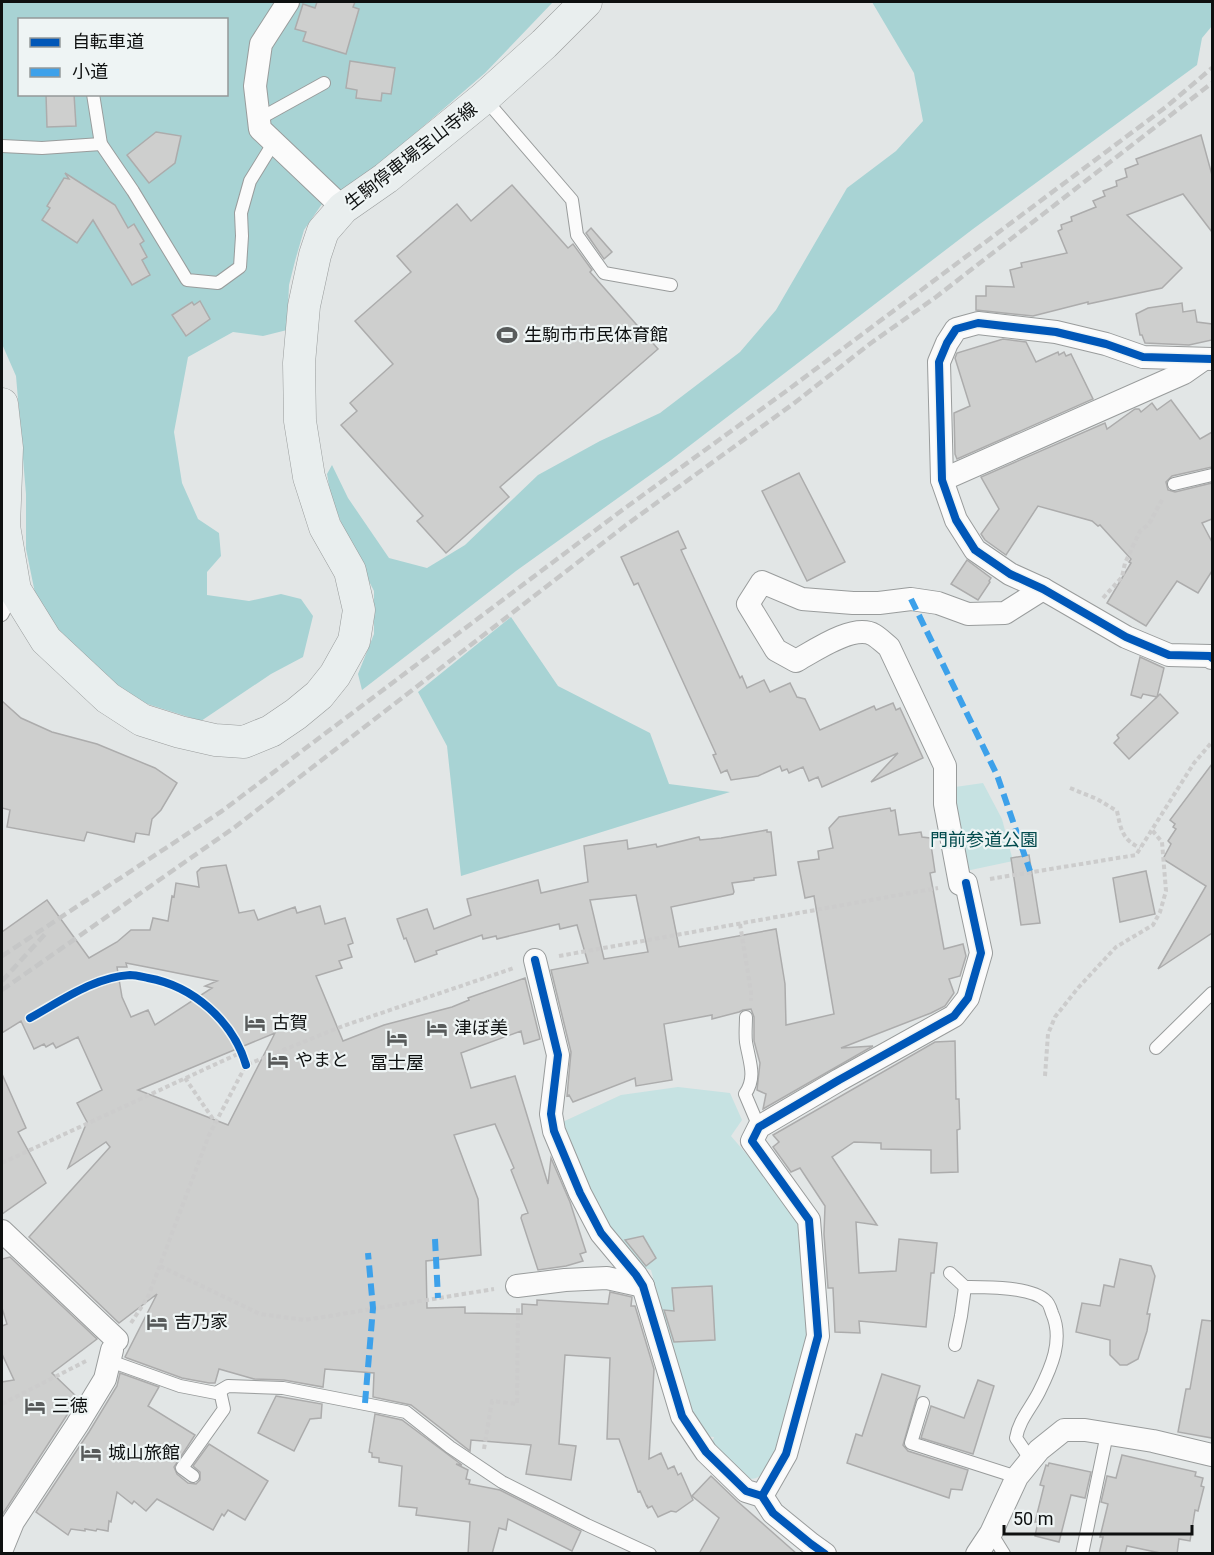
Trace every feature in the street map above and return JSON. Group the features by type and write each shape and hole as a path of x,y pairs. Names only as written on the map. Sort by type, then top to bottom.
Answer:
{"main road":[{"name":"生駒停車場宝山寺線","path":"2,404 7,448 4,526 8,603 108,698 142,720 215,740 243,742 271,731 296,714 319,695 335,675 354,641 359,610 350,571 325,527 309,477 300,421 299,363 304,306 315,255 323,231 343,208 386,178 484,98 586,2"}],"street":[{"path":"288,2 261,44 255,86 260,129 343,208"},
{"path":"1208,359 1143,357 1106,344 1056,332 978,323 956,329 946,343 939,362 939,431 942,480 956,520 975,550 1010,574 1043,589 1126,637 1168,656 1212,658"},
{"path":"942,480 1184,374 1208,359"},
{"path":"762,1496 786,1454 818,1336 809,1220 752,1141 759,1127 954,1016 968,998 981,953 945,804 945,766 889,647 873,634 849,633 795,661 776,650 748,604 762,582 802,599 871,603 911,599 938,603 968,614 1005,613 1043,589"},
{"path":"535,960 558,1055 551,1114 554,1131 580,1193 601,1233 643,1286 682,1416 706,1452 746,1491 762,1496 773,1513 825,1554"},
{"path":"2,1231 113,1350 105,1379 13,1522 2,1549"},
{"path":"517,1286 564,1280 607,1278 643,1286"},
{"path":"977,1554 991,1533 1024,1468 1039,1450 1064,1430 1084,1430 1153,1441 1212,1455"}],"lane":[{"path":"259,119 324,83"},
{"path":"93,96 101,144 133,191 187,280 218,283 240,267 241,213 250,181 274,142"},
{"path":"484,98 572,200 577,234 604,273 671,285"},
{"path":"2,146 42,148 101,144"},
{"path":"1174,484 1212,475"},
{"path":"1156,1048 1212,993"},
{"path":"746,1017 746,1040 752,1068 751,1086 745,1094 759,1127"},
{"path":"923,1403 911,1443 1024,1468 1016,1438 1018,1427 1039,1393 1049,1369 1057,1344 1058,1325 1047,1301 1032,1293 989,1287 965,1287 950,1273"},
{"path":"955,1345 962,1316 965,1287"},
{"path":"113,1350 180,1386 216,1393 228,1386 283,1388 406,1412 450,1447 502,1482 586,1525 650,1554"},
{"path":"193,1476 182,1468 224,1409 220,1391"},
{"path":"1082,1554 1107,1434"},
{"path":"991,1533 1004,1554"}],"path":[{"path":"1089,614 1122,577 1125,563 1140,531 1149,524 1174,484"},
{"path":"2,1404 94,1357 113,1350 148,1297 209,1135 246,1065 343,1026 535,960 963,883 1136,855 1194,763 1212,742"},
{"path":"1070,788 1097,799 1117,811 1121,829 1128,842 1140,848"},
{"path":"1045,1076 1048,1034 1056,1017 1078,988 1116,947 1153,925 1160,912 1166,891 1162,842 1152,830"},
{"path":"740,924 751,992 751,1004 746,1017"},
{"path":"2,1163 242,1052"},
{"path":"185,1078 215,1123"},
{"path":"160,1266 260,1314 305,1320 517,1286 518,1404 492,1401 480,1467"}],"green space":[{"name":"門前参道公園","path":"983,783 1002,819 1013,861 966,871 956,812 955,787"},
{"path":"678,1087 730,1093 742,1120 731,1136 776,1189 797,1220 803,1241 808,1343 771,1466 753,1479 739,1475 726,1465 711,1447 714,1437 700,1436 689,1412 651,1270 636,1265 591,1205 556,1125 621,1095"}],"shaded area":[{"path":"2,2 553,2 485,73 383,161 322,204 304,230 295,261 289,285 287,330 263,336 233,332 188,357 174,432 182,483 198,519 219,533 221,556 207,572 207,595 249,601 281,594 301,599 313,616 303,657 271,674 201,721 141,702 109,683 60,633 35,593 26,549 26,494 16,376 2,344"},
{"path":"872,2 1212,2 1212,26 1202,38 1197,65 973,229 671,460 516,571 362,690 358,674 374,634 374,591 348,540 331,497 327,474 332,465 348,498 389,558 427,568 465,545 538,475 600,441 660,413 740,352 776,310 847,188 896,151 923,121 914,73"},
{"path":"511,617 558,686 650,733 669,784 730,792 461,876 447,746 418,692"}],"building":[{"path":"317,2 355,2 353,7 359,9 346,54 303,41 306,32 295,29 303,4 315,8"},
{"path":"350,61 395,68 391,94 382,93 381,101 356,98 357,90 346,88"},
{"path":"46,96 74,96 76,126 47,127"},
{"path":"156,132 181,136 175,163 149,183 127,155"},
{"path":"1201,135 1212,175 1212,232 1183,194 1127,215 1182,268 1162,288 1088,304 1088,302 1033,316 976,310 976,296 986,296 986,286 1014,287 1010,270 1022,267 1021,263 1067,253 1058,231 1062,229 1061,225 1072,221 1071,217 1096,207 1093,201 1105,196 1103,191 1117,186 1116,181 1127,177 1125,169 1138,164 1136,159"},
{"path":"65,173 115,205 128,228 134,224 144,241 140,244 147,257 142,260 150,275 132,285 93,220 77,243 42,220 50,208 47,206 64,178 69,179"},
{"name":"生駒市市民体育館","path":"512,185 568,248 573,244 592,270 590,272 658,349 500,487 509,497 446,553 417,521 423,516 341,425 357,411 350,403 393,364 355,321 411,272 397,256 457,204 471,221"},
{"path":"591,228 612,252 604,259 586,233"},
{"path":"200,301 210,319 186,336 172,315 192,302 194,305"},
{"path":"1182,303 1183,312 1195,310 1197,322 1212,324 1212,340 1189,345 1145,343 1140,335 1136,314 1148,308"},
{"path":"1003,339 1026,342 1036,362 1058,352 1059,355 1064,352 1066,356 1071,354 1093,399 957,459 954,413 970,406 955,358 957,353"},
{"path":"1171,400 1200,439 1212,432 1212,467 1172,476 1166,482 1168,490 1175,492 1212,483 1212,519 1202,523 1212,542 1212,571 1198,593 1177,581 1146,626 1107,603 1131,563 1129,562 1131,559 1100,525 1038,506 1006,555 985,540 981,534 999,509 981,477 1105,423 1107,429 1135,409 1141,412 1152,403 1157,410"},
{"path":"799,473 845,562 807,581 762,491"},
{"path":"678,531 686,548 681,550 740,678 742,676 747,688 764,680 770,692 790,683 797,697 805,699 820,730 874,706 876,710 893,703 896,710 900,708 923,758 871,782 898,753 822,787 818,777 809,781 803,767 789,773 787,769 782,771 780,766 758,776 731,780 727,770 721,773 713,755 716,754 638,583 634,585 621,557"},
{"path":"967,560 991,578 978,600 951,584"},
{"path":"1140,657 1164,668 1157,697 1143,694 1141,698 1131,695"},
{"path":"1160,694 1178,713 1129,759 1114,743 1119,738 1117,735"},
{"path":"2,701 21,718 52,732 97,744 155,768 177,783 161,810 152,819 149,835 136,833 134,842 87,832 84,841 7,827 10,810 2,808"},
{"path":"1212,764 1212,933 1158,969 1206,886 1163,859 1171,844 1168,841 1176,829 1173,827 1175,824 1170,820"},
{"path":"890,808 891,811 895,810 899,835 921,832 922,837 930,838 935,872 930,873 944,949 963,944 966,956 960,976 949,979 954,993 945,1006 841,1048 873,1046 763,1109 766,1094 757,1090 760,1063 754,1041 754,1017 751,1009 712,1019 712,1015 664,1024 672,1080 636,1086 635,1078 573,1102 569,1095 567,1096 571,1052 551,970 588,963 577,925 560,929 559,924 497,939 496,936 483,939 482,935 436,951 437,954 415,962 397,919 427,909 434,929 471,915 467,899 538,880 541,893 588,882 584,846 627,840 628,849 656,844 657,847 699,837 700,840 721,838 767,830 771,832 776,875 732,883 733,894 671,907 679,947 776,929 785,984 786,1025 834,1014 814,896 805,898 798,862 819,859 818,851 833,848 829,828 839,817","holes":["636,895 648,952 604,959 590,900"]},
{"path":"1029,855 1040,923 1021,925 1011,858"},
{"path":"226,865 239,913 254,910 258,920 295,907 297,913 320,906 325,924 345,918 353,943 348,945 352,957 339,961 342,968 316,976 343,1041 384,1025 452,1007 469,1000 468,998 525,978 540,1039 524,1044 521,1031 461,1053 471,1088 515,1076 548,1184 551,1158 570,1202 586,1252 580,1254 583,1261 538,1270 521,1218 522,1215 528,1213 511,1170 514,1168 495,1124 454,1135 478,1199 481,1255 426,1261 427,1308 465,1307 465,1313 522,1314 522,1304 537,1305 537,1300 608,1304 610,1292 632,1297 631,1306 635,1306 654,1369 649,1459 661,1453 668,1469 674,1466 678,1475 681,1473 693,1500 676,1512 671,1511 658,1517 652,1506 648,1508 647,1505 647,1507 640,1491 638,1492 619,1439 607,1439 610,1358 565,1355 559,1444 576,1446 571,1480 526,1474 531,1445 471,1440 470,1451 411,1405 373,1397 374,1373 325,1369 323,1387 284,1380 254,1379 219,1369 215,1383 209,1383 182,1378 127,1358 125,1357 157,1294 119,1323 29,1237 110,1147 106,1142 68,1168 87,1122 77,1103 102,1090 78,1037 56,1048 53,1043 34,1049 21,1021 2,1033 2,932 47,900 89,958 117,942 131,930 150,930 153,918 168,921 176,883 199,887 197,872 201,868","holes":["126,963 157,969 217,981 205,986 212,988 155,1025 148,1010 131,1017 122,997 117,967 127,967","275,1033 228,1125 138,1090"]},
{"path":"1146,871 1155,914 1120,922 1113,878"},
{"path":"955,1041 956,1099 959,1099 960,1129 957,1130 958,1172 931,1173 931,1150 881,1149 881,1143 854,1142 832,1157 877,1225 856,1222 859,1273 896,1271 899,1239 937,1243 934,1273 931,1273 926,1327 859,1321 860,1333 835,1332 833,1288 828,1288 824,1234 825,1206 800,1168 791,1172 773,1147 779,1142 773,1135 935,1042"},
{"path":"2,1074 26,1128 18,1132 46,1183 2,1214"},
{"path":"643,1236 656,1258 646,1266 625,1240"},
{"path":"10,1257 97,1339 52,1373 78,1398 2,1515 2,1382 14,1380 2,1354 2,1326 7,1324 2,1308 2,1259"},
{"path":"1120,1259 1151,1266 1155,1276 1147,1314 1150,1314 1147,1331 1138,1359 1127,1365 1120,1365 1110,1355 1110,1340 1076,1332 1082,1303 1100,1306 1104,1285 1114,1287"},
{"path":"712,1286 715,1340 674,1342 664,1310 674,1311 672,1288"},
{"path":"1202,1320 1212,1321 1212,1438 1178,1432 1186,1389 1190,1389"},
{"path":"120,1373 159,1387 148,1406 195,1435 174,1467 177,1474 188,1483 196,1484 200,1480 200,1472 193,1466 209,1444 268,1481 245,1520 228,1510 224,1516 222,1514 213,1530 157,1499 146,1511 134,1501 132,1504 117,1492 108,1531 71,1529 68,1535 36,1512 117,1386"},
{"path":"882,1374 920,1386 903,1445 908,1451 968,1470 962,1490 951,1489 949,1498 847,1463 856,1434 862,1436"},
{"path":"978,1380 994,1386 973,1454 921,1438 931,1406 964,1418"},
{"path":"276,1396 322,1404 321,1418 310,1419 294,1451 258,1433"},
{"path":"375,1414 402,1420 462,1465 456,1464 468,1470 466,1479 470,1480 469,1484 500,1490 581,1531 572,1551 508,1519 506,1530 499,1528 492,1554 468,1554 470,1522 416,1515 417,1508 399,1506 402,1466 379,1462 379,1458 372,1457 372,1453 369,1452"},
{"path":"1122,1455 1196,1472 1195,1476 1203,1478 1201,1486 1204,1487 1198,1511 1195,1510 1190,1541 1179,1539 1177,1554 1165,1554 1127,1546 1125,1554 1099,1554 1103,1537 1100,1537 1108,1504 1101,1502 1107,1476 1116,1478"},
{"path":"1049,1463 1091,1472 1085,1498 1071,1495 1059,1542 1035,1536 1038,1522 1035,1522 1044,1486 1040,1485 1046,1465 1048,1466"},
{"path":"711,1476 797,1554 699,1554 719,1518 692,1496"}],"railway":[{"path":"2,956 222,811 621,511 785,392 1166,107 1212,68"},
{"path":"2,990 235,827 626,525 936,297 1212,83"},
{"path":"2,981 46,933"}],"marked path":[{"path":"911,599 997,775 1030,871"},
{"path":"435,1239 438,1298"},
{"path":"365,1403 373,1308 368,1253"}],"cycle path":[{"path":"1212,359 1143,357 1106,344 1056,332 978,323 956,329 939,362 942,480 956,520 975,550 1010,574 1043,589 1126,637 1169,655 1210,656 1212,658"},
{"path":"762,1496 786,1454 818,1336 809,1220 752,1141 759,1127 954,1016 968,998 981,953 966,883"},
{"path":"535,960 558,1055 551,1114 554,1131 580,1193 601,1233 643,1286 682,1416 706,1452 746,1491 762,1496 773,1513 825,1554"},
{"path":"30,1018 78,991 104,980 130,975 165,982 195,997 221,1020 232,1034 246,1065"}],"place":[{"name":"生駒市市民体育館","path":"507,335"},
{"name":"古賀","path":"255,1023"},
{"name":"津ぼ美","path":"437,1028"},
{"name":"冨士屋","path":"397,1038"},
{"name":"やまと","path":"278,1060"},
{"name":"吉乃家","path":"157,1322"},
{"name":"三徳","path":"35,1406"},
{"name":"城山旅館","path":"91,1453"}]}
